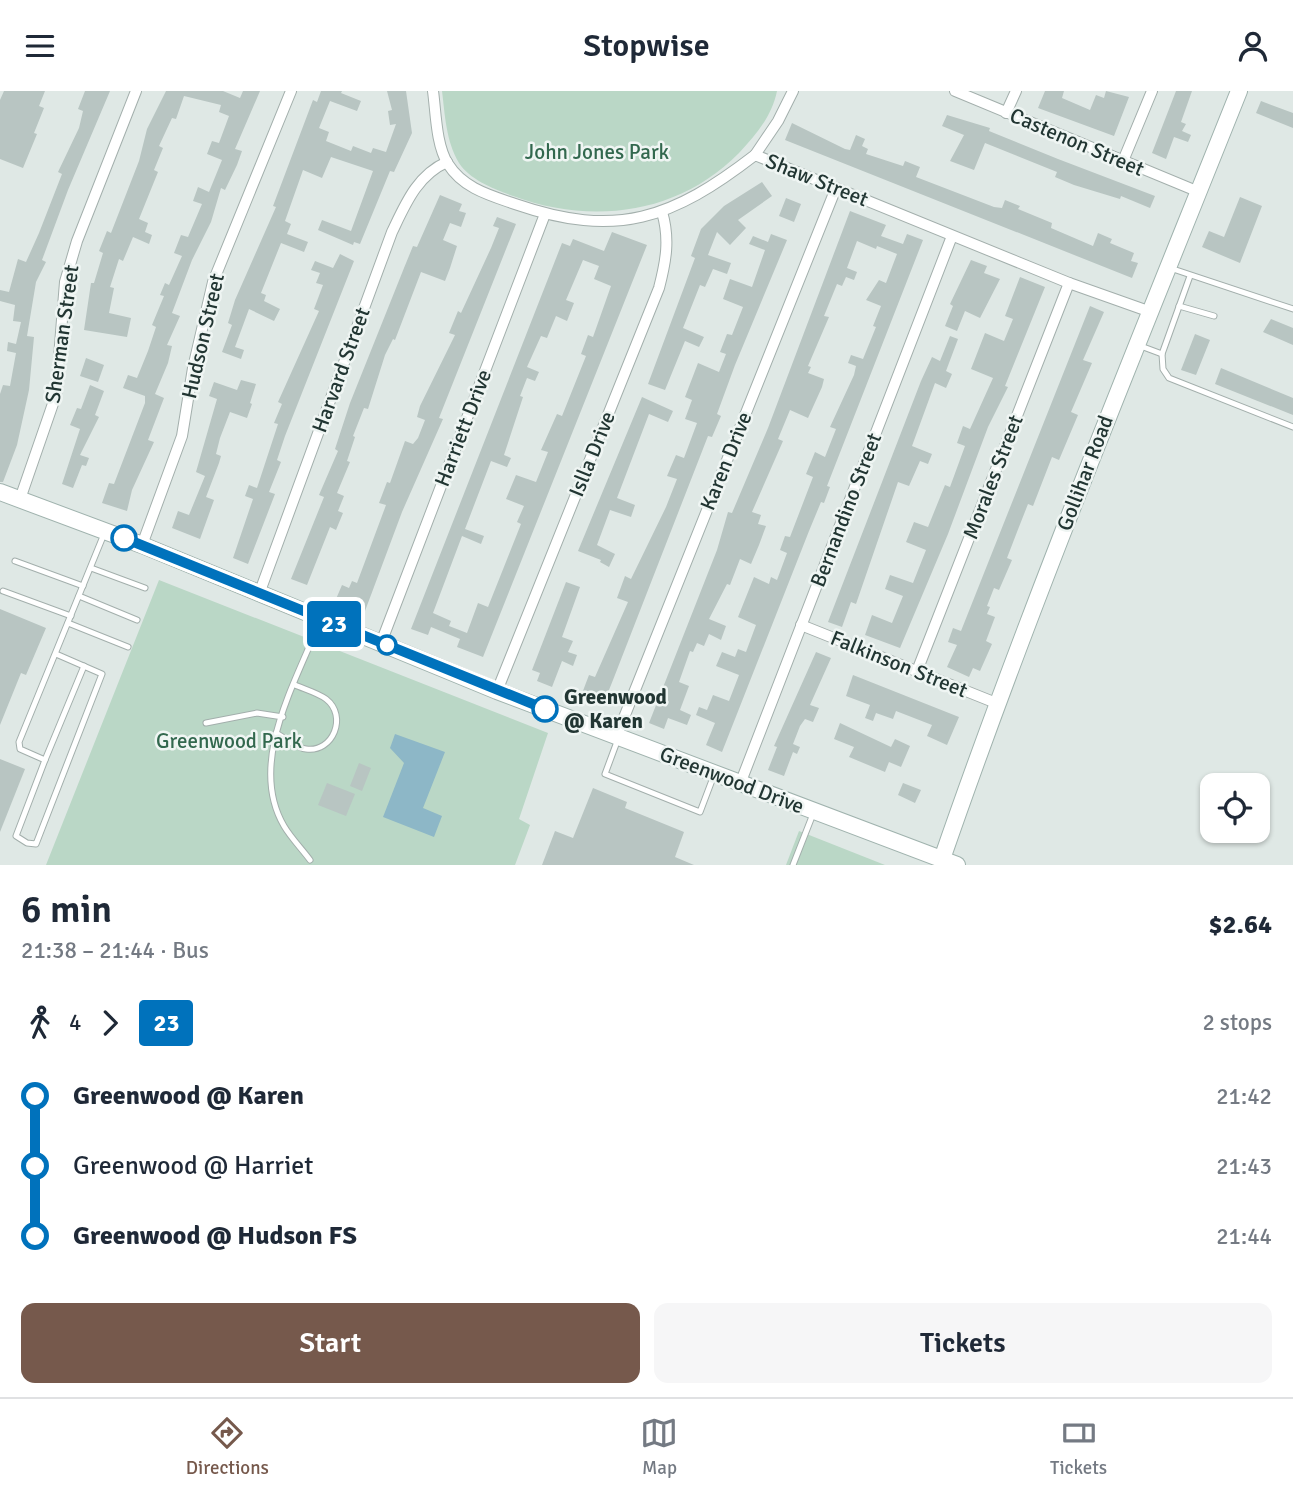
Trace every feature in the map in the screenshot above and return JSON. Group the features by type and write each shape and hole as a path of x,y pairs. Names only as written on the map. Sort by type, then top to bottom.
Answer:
{"main road":[{"name":"Gollihar Road","path":"949,862 996,703 1149,311 1239,91"},
{"name":"Greenwood Drive","path":"0,492 142,545 497,691 949,862"}],"street":[{"name":"Sherman Street","path":"20,499 56,395 65,282 77,241 136,91"},
{"name":"Hudson Street","path":"142,545 182,436 193,368 213,282 291,91"},
{"path":"433,91 447,162"},
{"path":"755,155 778,121 793,91"},
{"name":"Castenon Street","path":"955,91 1199,192"},
{"path":"1006,113 1016,91"},
{"path":"1123,161 1152,91"},
{"name":"Shaw Street","path":"447,162 464,182 483,193 545,214 592,223 631,219 662,212 712,188 755,155 1069,283 1149,311"},
{"name":"Harvard Street","path":"259,594 392,232 411,192 435,167 447,162"},
{"name":"Karen Drive","path":"618,736 836,188"},
{"name":"Islla Drive","path":"497,691 659,288 667,258 667,229 662,212"},
{"name":"Harriett Drive","path":"381,643 545,214"},
{"name":"Bernandino Street","path":"740,784 952,236"},
{"name":"Morales Street","path":"917,671 1069,283"},
{"name":"Falkinson Street","path":"801,625 996,703"}],"lane":[{"path":"1167,267 1237,288 1293,309"},
{"path":"1190,276 1162,354 1163,369 1169,378 1293,426"},
{"path":"1180,306 1214,316"},
{"path":"1136,344 1162,354"},
{"path":"45,759 20,750 19,742 106,531"},
{"path":"15,561 83,586"},
{"path":"90,568 145,588"},
{"path":"3,591 128,647"},
{"path":"79,596 137,620"},
{"path":"310,860 284,826 276,807 269,775 276,733 321,619"},
{"path":"56,654 84,666 102,674 36,844 27,843 16,836 84,666"},
{"path":"276,733 303,749 317,749 329,742 337,728 336,713 327,700 295,685"},
{"path":"206,723 257,713 283,717"},
{"path":"618,736 605,774 700,812 715,774"},
{"path":"793,865 814,811"}],"green space":[{"name":"John Jones Park","path":"442,91 777,91 771,109 757,132 739,153 715,174 689,190 661,201 632,209 603,211 543,205 498,190 469,174 459,163 451,146"},
{"name":"Greenwood Park","path":"159,580 548,733 519,819 530,825 515,865 46,865"},
{"path":"799,831 885,865 786,865"}],"water":[{"path":"395,734 445,752 423,808 442,816 434,837 383,817 404,763 390,748"}],"building":[{"path":"4,91 45,91 39,106 44,108 34,133 37,134 23,168 0,159 0,100"},
{"path":"85,91 110,91 42,260 46,262 36,282 27,336 34,337 29,390 17,445 3,482 0,482 0,394 3,385 10,386 16,353 7,351 8,342 16,344 21,322 13,321 15,305 0,301 0,290 9,292 18,259 26,262 39,233 62,174 58,172 79,128 83,111 78,109"},
{"path":"166,91 223,91 240,98 243,91 260,91 235,149 242,151 237,165 225,190 221,188 211,222 192,260 172,313 180,316 167,345 172,346 168,363 155,394 164,398 148,440 154,442 132,490 127,511 102,503 109,483 114,484 145,403 145,396 123,388 128,375 137,378 148,351 156,327 152,325 164,296 160,295 165,283 169,285 182,256 174,253 181,235 188,237 202,204 193,201 198,187 209,192 222,160 207,154 212,141 219,143 229,116 219,112 221,105 184,96 176,119 172,118 159,146 163,148 154,170 158,172 139,219 148,223 145,232 152,235 149,244 133,237 123,261 119,259 110,287 114,288 109,313 131,318 127,337 84,330 91,283 94,283 103,253 99,251 107,231 111,233 139,161 147,129"},
{"path":"321,91 342,91 341,93 361,101 357,111 330,101 319,128 329,132 326,141 351,151 353,146 371,153 373,148 386,152 396,124 390,125 388,111 392,110 387,91 406,91 412,133 394,172 390,171 360,244 354,242 353,245 318,230 322,220 351,231 373,171 331,157 322,178 303,170 285,221 291,224 287,234 308,242 304,252 281,243 261,293 266,295 264,301 280,309 274,321 249,309 235,347 244,350 241,359 222,352 232,325 228,323 235,300 276,207 273,206 313,100 317,102"},
{"path":"1045,91 1064,91 1062,98 1090,110 1096,95 1104,98 1106,91 1129,97 1114,136 1038,108"},
{"path":"1176,91 1192,91 1181,122 1186,124 1182,131 1191,135 1188,142 1174,137 1166,159 1152,153"},
{"path":"1261,101 1293,113 1293,128 1256,113"},
{"path":"947,115 990,128 989,131 1155,196 1150,208 1121,196 1120,199 1074,185 1055,177 1057,172 985,143 974,170 950,161 964,135 942,126"},
{"path":"792,123 850,150 856,135 865,139 862,146 868,149 866,154 903,166 905,161 920,167 916,177 994,207 1002,208 1005,200 1020,206 1018,209 1052,223 1051,228 1093,246 1098,233 1112,239 1110,243 1134,253 1131,261 1138,263 1132,278 785,140"},
{"path":"762,182 772,196 738,220 746,228 730,245 717,232 708,255 731,263 727,274 713,269 705,287 700,285 683,328 704,337 699,347 685,341 665,390 648,384 695,258 691,256 701,229 724,206"},
{"path":"440,195 462,204 459,211 466,213 461,227 450,223 443,240 457,246 450,268 445,281 421,272 395,340 393,339 385,355 368,409 364,408 353,436 355,437 347,461 350,462 337,493 344,496 338,511 343,513 336,530 330,527 307,585 291,579 324,497 319,495 338,451 335,449 350,403 413,246 417,247"},
{"path":"1240,197 1262,206 1240,263 1202,247 1209,231 1224,237"},
{"path":"786,198 801,204 794,222 779,216"},
{"path":"850,211 886,225 881,236 903,244 907,234 923,240 827,486 830,487 824,503 821,502 809,531 722,752 706,745 715,723 696,715 699,707 707,710 713,695 729,701 739,675 716,666 722,652 735,657 738,649 746,652 756,625 738,617 754,577 769,584 771,577 777,580 787,553 780,550 785,536 790,537 813,477 806,474 815,452 825,457 836,429 830,427 854,375 856,366 848,363 851,355 863,359 876,327 873,326 881,306 866,300 879,280 886,283 897,254 877,246 876,249 857,241 847,268 857,272 854,280 846,277 842,286 837,284 824,316 829,317 808,366 811,367 808,373 824,379 822,387 808,418 790,410 778,439 783,441 752,512 761,515 758,524 766,526 759,545 751,564 740,559 730,585 727,584 709,619 726,626 721,640 709,634 704,646 697,643 693,652 690,651 679,682 689,686 680,710 691,715 687,725 668,718 664,729 649,723 717,550 728,512 732,513 768,428"},
{"path":"497,217 516,224 439,418 443,419 402,512 365,611 336,599 342,585 349,588 352,581 357,583 386,505 379,503 387,482 390,483 405,441 413,444 418,438 425,420 417,417 420,406 455,335 449,333 458,311 461,313 491,248 499,228 493,226"},
{"path":"612,232 647,245 483,657 457,647 460,639 431,627 428,635 411,629 562,243 570,246 573,239 604,251","holes":["583,260 599,266 594,279 611,286 593,337 588,335 581,354 586,356 562,416 557,414 541,450 548,452 536,482 516,475 506,499 524,506 517,522 521,524 488,607 478,603 467,633 449,626 451,621 433,613 462,536 481,544 484,536 465,529 491,461 507,467 511,458 504,455 527,378 535,381 539,372 527,367 541,336 547,338 556,316 567,321 574,303 566,300"]},
{"path":"771,234 787,240 735,365 717,414 721,416 712,437 708,436 603,705 581,696 589,675 595,677 628,602 617,598 625,576 631,579 677,479 667,476 676,455 684,458 697,423 685,419 692,400 685,397 698,363 719,372 726,354 720,352 727,334 732,335 743,307 723,299 730,279 752,287 765,250 749,244 753,236 768,242"},
{"path":"340,254 354,261 285,436 277,460 281,462 269,492 275,494 248,564 233,558 253,499 245,496 249,485 257,488 278,424 274,423 282,404 278,402 319,311 314,309 323,285 316,283 320,273 311,270 315,261 333,268"},
{"path":"971,260 987,266 984,273 1000,279 980,318 965,311 957,331 945,326 953,306 950,304"},
{"path":"1020,277 1045,287 1005,386 1008,387 988,427 948,534 900,648 865,635 872,615 892,623 903,596 885,589 890,575 913,583 926,550 906,542 914,522 928,527 945,485 950,487 965,446 957,443 963,426 970,429 993,378 971,369 985,333 1004,341 1013,319 1005,316"},
{"path":"1090,306 1104,312 1083,360 1092,363 1071,412 1078,415 1059,460 1052,457 1033,506 1028,504 1007,558 1012,560 999,590 994,588 987,606 990,607 987,614 995,617 986,641 992,644 980,671 973,668 969,677 947,667 957,645 948,642 953,628 961,631"},
{"path":"1271,319 1293,328 1293,345 1263,332"},
{"path":"1195,334 1210,340 1196,375 1181,370"},
{"path":"950,336 958,339 946,371 952,374 946,388 935,383 912,446 932,454 928,464 920,461 909,486 898,482 856,604 851,602 842,627 828,622 921,381 932,357 940,361"},
{"path":"86,358 104,365 98,382 80,376"},
{"path":"1221,368 1293,398 1293,415 1215,384"},
{"path":"241,380 256,384 250,403 252,404 247,418 230,412 216,454 221,456 206,497 214,500 200,539 172,528 178,511 189,515 205,476 196,472 217,399 209,396 214,382 237,390"},
{"path":"90,385 104,391 95,415 99,417 80,455 89,458 86,466 82,465 73,488 62,484 80,429 70,425 77,408 81,409"},
{"path":"642,397 673,411 668,422 649,414 617,498 635,505 631,517 610,510 597,545 615,554 609,567 600,562 601,560 578,551"},
{"path":"566,582 580,587 562,637 573,641 568,652 577,655 573,666 562,661 552,687 537,681 540,673 532,670"},
{"path":"0,609 46,628 26,675 21,673 0,725"},
{"path":"816,652 831,658 810,705 819,708 813,722 805,719 800,726 793,744 800,747 797,754 793,752 784,776 768,770 777,747 774,746"},
{"path":"853,675 959,717 947,745 927,736 932,725 896,711 893,719 876,713 873,721 865,718 870,705 846,696"},
{"path":"840,723 891,747 895,739 910,746 901,767 889,762 885,772 849,757 854,747 834,739"},
{"path":"0,759 25,769 0,832"},
{"path":"359,763 371,768 362,791 350,786"},
{"path":"327,783 355,794 346,816 318,805"},
{"path":"903,783 921,790 915,803 898,795"},
{"path":"593,788 627,802 625,808 684,832 675,857 694,865 542,865 555,831 573,838"}],"bus line":[{"name":"23","path":"124,538 545,709"}],"place":[{"name":"Greenwood @ Karen","path":"545,709"}]}
